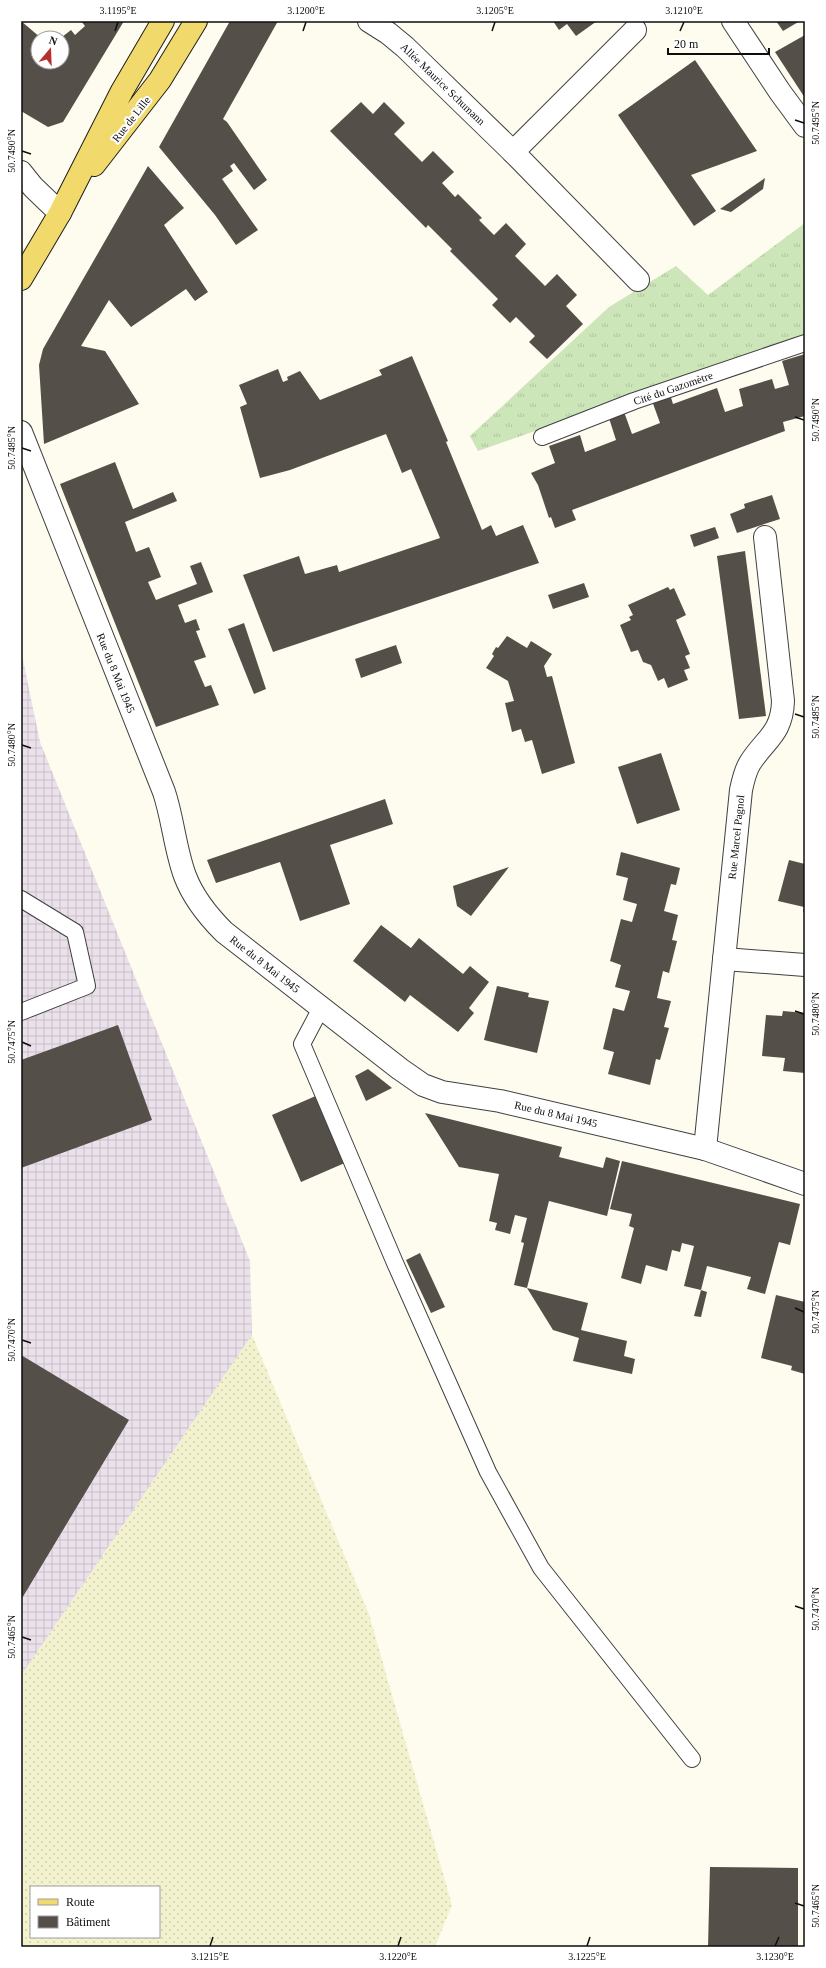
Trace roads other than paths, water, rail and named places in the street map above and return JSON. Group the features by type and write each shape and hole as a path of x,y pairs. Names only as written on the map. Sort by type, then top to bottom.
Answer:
{"main road":[{"name":"Rue de Lille","path":"21,279 60,213 109,114 163,21"},
{"name":"Rue de Lille","path":"60,213 95,164 160,80 196,21"}],"street":[{"name":"Allée Maurice Schumann","path":"369,21 388,33 404,47 513,152 638,280"},
{"path":"733,21 780,92 805,126"},
{"path":"513,152 635,30"},
{"path":"21,172 33,187 60,213"},
{"name":"Rue du 8 Mai 1945","path":"21,432 164,792 171,814 185,876 195,896 210,918 224,932 422,1085 442,1092 500,1101 705,1149 805,1184"},
{"name":"Rue Marcel Pagnol","path":"705,1149 744,776 750,763 778,728 783,715 784,701 765,537"},
{"path":"724,959 805,965"}],"lane":[{"name":"Cité du Gazomètre","path":"542,437 634,401 805,343"},
{"path":"21,899 75,932 87,986 21,1012"},
{"path":"321,1008 302,1044 395,1263 488,1472 541,1568 692,1759"}]}
